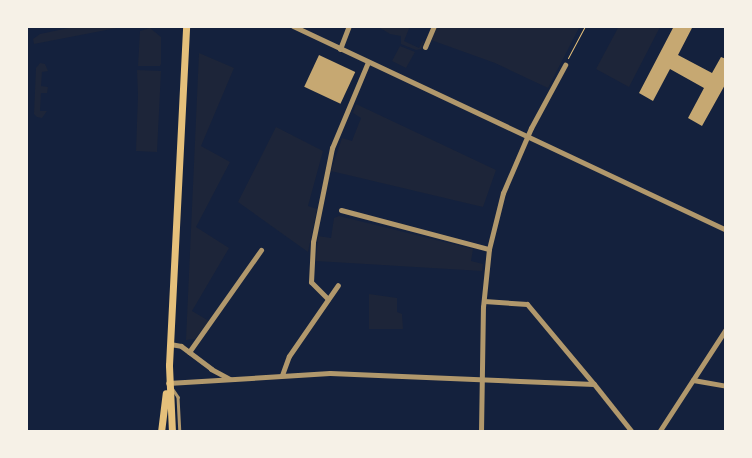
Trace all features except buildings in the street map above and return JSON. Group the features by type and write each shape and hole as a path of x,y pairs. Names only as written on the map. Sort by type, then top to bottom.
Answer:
{"main road":[{"path":"161,432 168,382 186,26"},
{"path":"168,382 172,432"}],"street":[{"path":"293,26 527,138 726,230"},
{"path":"340,48 349,26"},
{"path":"425,47 434,26"},
{"path":"328,299 311,282 313,242 332,148 368,62"},
{"path":"481,432 481,379 488,249 503,193 527,138 565,65"},
{"path":"341,210 488,249"},
{"path":"189,352 261,250"},
{"path":"282,375 289,356 338,285"},
{"path":"484,301 527,304 632,432"},
{"path":"659,432 726,329"},
{"path":"170,344 181,346 211,369 231,379"},
{"path":"209,382 211,369"},
{"path":"168,382 209,382 282,375 330,373 594,384"},
{"path":"693,380 726,386"}],"lane":[{"path":"168,382 178,397 180,432"}],"path":[{"path":"565,65 585,26"}],"shaded area":[{"path":"78,26 127,26 34,44 33,39 40,34"},
{"path":"377,26 410,26 404,41 419,48 423,40 421,49 416,50 401,44 401,36 390,34"},
{"path":"437,26 580,26 548,88 495,63 431,40"},
{"path":"619,26 660,27 629,87 596,69"},
{"path":"150,28 161,37 161,64 160,66 138,66 140,31"},
{"path":"400,46 415,52 406,68 392,61"},
{"path":"199,53 234,68 201,146 230,162 196,227 229,248 192,311 209,321 195,339 186,340"},
{"path":"40,63 45,64 48,71 42,72 41,86 48,87 47,93 41,93 40,111 47,111 42,118 34,114 36,68"},
{"path":"137,70 161,71 157,152 136,151"},
{"path":"356,104 496,170 483,207 331,171 342,138 352,141 361,118 353,113"},
{"path":"276,127 323,151 308,206 317,209 308,252 238,202"},
{"path":"339,216 473,249 471,261 483,264 482,271 316,261 318,236 331,238 334,218"},
{"path":"369,294 397,298 397,312 402,314 403,329 369,329"}]}
